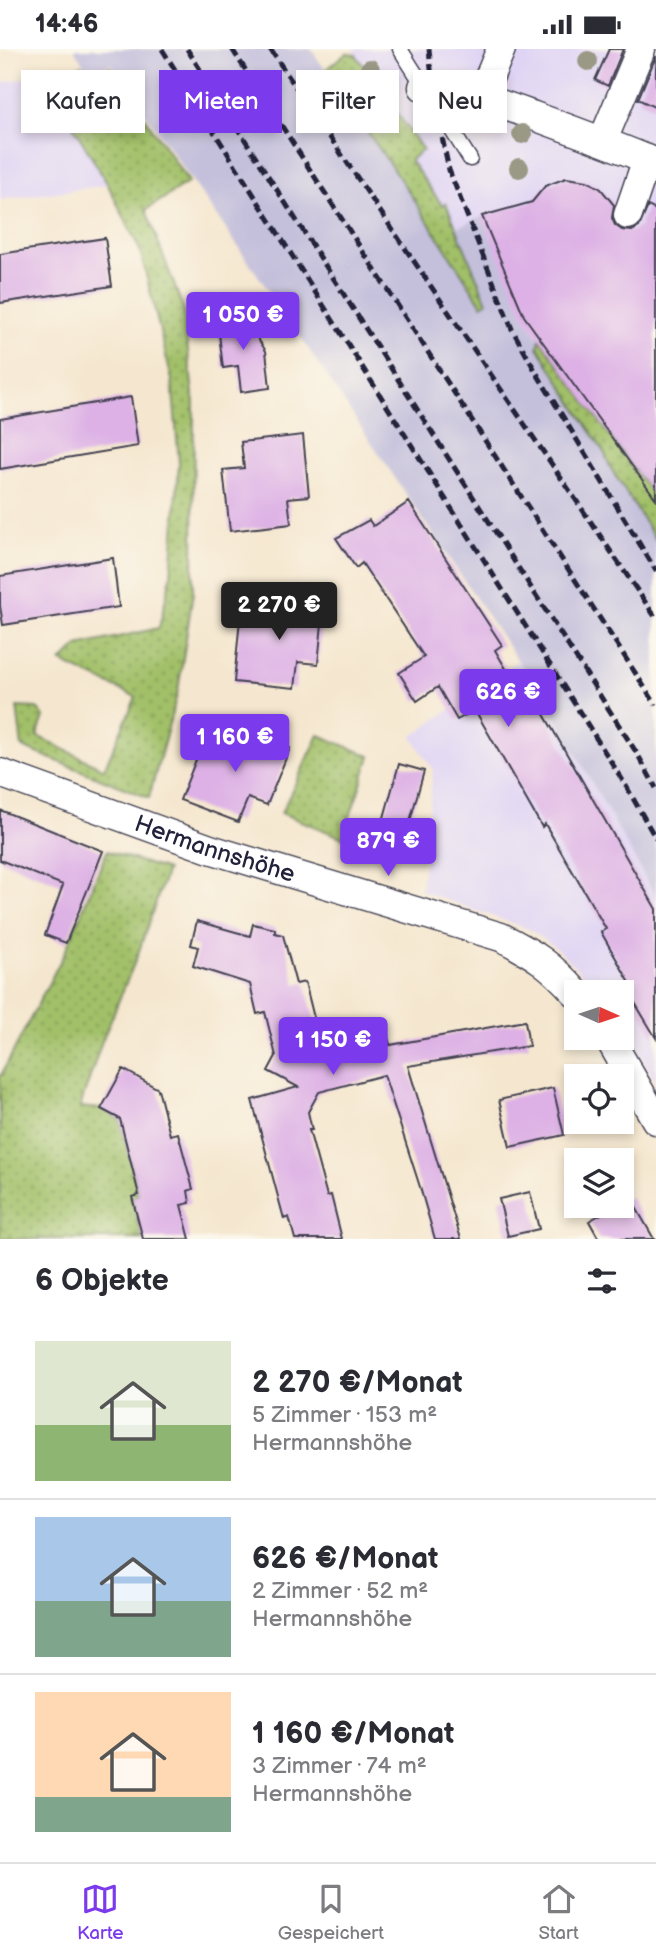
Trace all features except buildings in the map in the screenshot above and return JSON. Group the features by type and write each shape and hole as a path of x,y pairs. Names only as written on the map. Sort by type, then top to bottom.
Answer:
{"street":[{"path":"492,70 501,49"},
{"path":"603,140 632,50"},
{"path":"507,106 603,140 651,161 628,215"},
{"name":"Hermannshöhe","path":"0,773 210,849 501,937 531,952 564,980"},
{"path":"616,1050 656,1121"}],"lane":[{"path":"400,49 413,70"},
{"path":"453,133 470,159"}],"shaded area":[{"path":"74,49 311,49 325,70 296,70 296,133 369,133 482,304 487,301 455,228 482,216 524,316 540,339 539,347 656,540 656,897 553,713 291,323 145,113 145,70 115,70 111,64 100,70 87,70"},
{"path":"352,49 656,49 656,499 524,316 481,217 455,228 446,204 443,206 410,160 422,149 399,116 399,70 367,70"},
{"path":"21,79 21,133 77,133 108,185 0,200 0,83"},
{"path":"517,661 553,713 656,897 656,1083 634,1046 634,980 589,980 555,947 528,929 421,891 433,770 412,737"}],"green space":[{"path":"347,53 356,55 367,70 325,70"},
{"path":"82,66 84,70 65,70"},
{"path":"399,116 423,150 410,160 442,205 446,203 487,302 482,305 368,133 399,133"},
{"path":"145,118 189,182 146,210 183,308 194,402 193,593 178,691 149,798 22,747 17,707 37,708 44,717 37,736 104,769 136,697 61,662 78,646 159,628 171,575 179,463 172,380 140,250 108,185 77,133 145,133"},
{"path":"540,339 656,499 656,540 538,347"},
{"path":"319,735 370,756 343,838 281,813"},
{"path":"107,851 167,870 80,1107 101,1109 120,1119 139,1195 132,1197 143,1239 0,1239 0,1077 65,952"}],"railway":[{"path":"162,49 625,784 656,839"},
{"path":"187,49 638,755 656,788"},
{"path":"232,49 656,705"},
{"path":"270,49 656,618"},
{"path":"429,49 434,99 449,170 512,329 656,571"}]}
